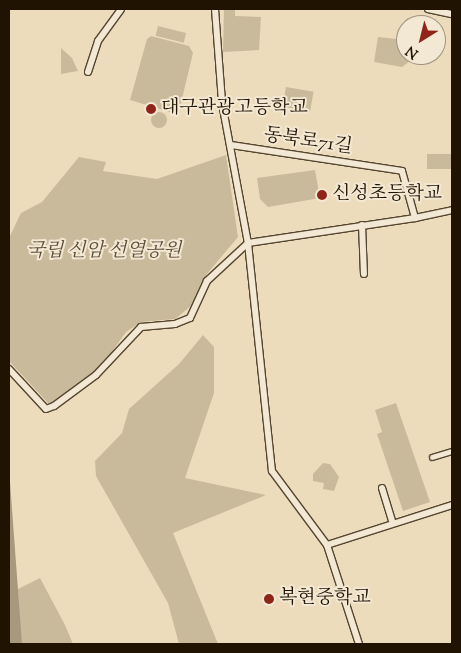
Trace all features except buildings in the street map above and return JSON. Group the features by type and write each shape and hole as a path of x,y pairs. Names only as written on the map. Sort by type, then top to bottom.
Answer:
{"street":[{"path":"88,72 98,41 121,9"},
{"path":"215,9 216,60 248,243 272,471 327,545 359,644"},
{"path":"428,9 452,14"},
{"name":"동북로71길","path":"231,145 402,171 415,218"},
{"path":"9,369 46,410 96,376 128,336 141,326 175,324 190,318 208,282 248,243 415,218 452,210"},
{"path":"362,225 364,274"},
{"path":"432,457 452,451"},
{"path":"382,488 394,523"},
{"path":"327,545 452,505"}],"green space":[{"path":"224,9 235,9 235,16 261,17 259,50 223,52"},
{"path":"158,26 186,33 184,43 156,36"},
{"path":"151,36 189,46 193,53 180,107 170,112 130,100 147,39"},
{"path":"378,37 396,39 396,65 405,65 402,67 374,62"},
{"path":"61,48 72,58 78,71 61,74"},
{"path":"286,87 314,92 310,112 283,107"},
{"path":"156,112 162,112 167,117 165,126 156,128 151,123 151,117"},
{"path":"427,154 452,154 452,169 427,169"},
{"name":"국립 신암 선열공원","path":"226,155 238,237 206,275 196,302 175,319 141,322 126,332 97,373 49,404 9,361 9,238 21,213 42,202 79,157 106,162 103,171 157,179"},
{"path":"315,170 320,198 268,207 260,199 257,178"},
{"path":"203,335 214,347 214,393 185,478 266,495 173,533 218,644 179,644 168,603 96,476 95,461 122,433 129,409 179,364"},
{"path":"396,403 430,502 403,511 377,434 382,432 375,410"},
{"path":"323,463 330,464 339,477 334,491 323,489 324,483 313,481 313,474"},
{"path":"40,578 73,644 20,644 18,589"}],"shaded area":[{"path":"9,476 10,482 22,644 9,644"}],"place":[{"name":"대구관광고등학교","path":"151,109"},
{"name":"신성초등학교","path":"322,195"},
{"name":"복현중학교","path":"269,599"}]}
